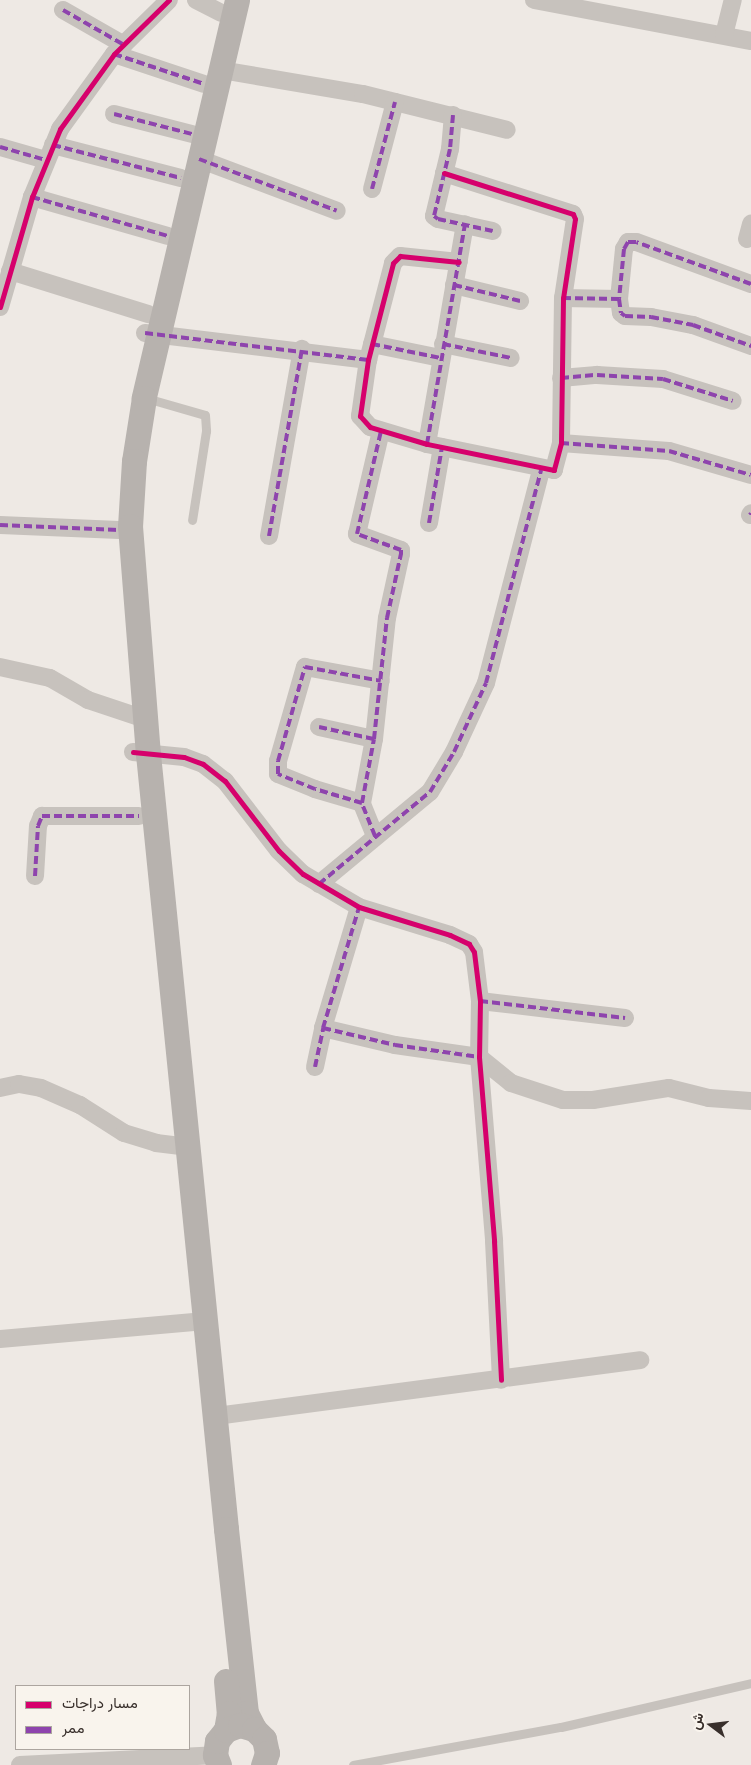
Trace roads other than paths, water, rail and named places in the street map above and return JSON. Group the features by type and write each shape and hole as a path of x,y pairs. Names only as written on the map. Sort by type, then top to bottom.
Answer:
{"main road":[{"path":"137,717 130,526 134,461 144,398 150,327 199,159 212,77 227,4"},
{"path":"212,77 192,134 168,236 123,456 119,530 218,1530 229,1706 226,1730"},
{"path":"140,753 139,816 179,1146"},
{"path":"197,1321 216,1416 218,1530 246,1713 254,1729 267,1745 263,1765"},
{"path":"217,1760 217,1741 226,1730 240,1725 254,1729"}],"street":[{"path":"0,307 32,197 49,152 76,103 119,50 169,0"},
{"path":"196,0 227,4"},
{"path":"534,0 599,6 751,42"},
{"path":"724,35 733,0"},
{"path":"63,10 119,50 212,77 395,102 454,114 507,130"},
{"path":"372,189 395,102"},
{"path":"114,114 192,134"},
{"path":"454,114 444,173 434,216 438,219 493,231"},
{"path":"0,147 49,152 181,178"},
{"path":"199,159 337,210"},
{"path":"444,173 573,214 575,219 563,298 561,443 554,470 541,470 381,431 365,423 360,416 370,352 393,263 400,256 459,262"},
{"path":"32,197 168,236"},
{"path":"429,523 442,351 465,224"},
{"path":"751,284 636,242 628,242 624,249 619,299 621,313 625,316 651,317 693,325 751,346"},
{"path":"10,271 150,327 302,349 370,352 442,351 511,358"},
{"path":"454,286 520,301"},
{"path":"563,298 619,299"},
{"path":"269,536 302,349"},
{"path":"561,378 597,375 663,379 733,401"},
{"path":"375,836 362,803 374,739 388,618 401,550 357,534 381,431"},
{"path":"561,443 669,451 751,475"},
{"path":"319,884 430,792 454,752 486,683 541,470"},
{"path":"0,525 119,530"},
{"path":"0,667 50,678 88,700 137,717"},
{"path":"362,803 315,790 278,774 278,761 305,667 381,681"},
{"path":"319,727 374,739"},
{"path":"140,753 184,757 203,764 225,781 290,863 319,884 360,907 450,935 469,944 474,952 480,1001 478,1057 494,1241 501,1380"},
{"path":"35,876 38,826 42,816 139,816"},
{"path":"315,1067 323,1028 360,907"},
{"path":"480,1001 625,1018"},
{"path":"323,1028 395,1045 478,1057 512,1083 563,1100 593,1100 670,1088 709,1098 751,1101"},
{"path":"0,1088 19,1084 40,1088 80,1105 124,1133 179,1146"},
{"path":"0,1339 197,1321"},
{"path":"216,1416 501,1380 640,1360"},
{"path":"20,1765 217,1760"}],"lane":[{"path":"144,398 205,415 206,431 192,520"},
{"path":"353,1765 561,1727 751,1683"}]}
